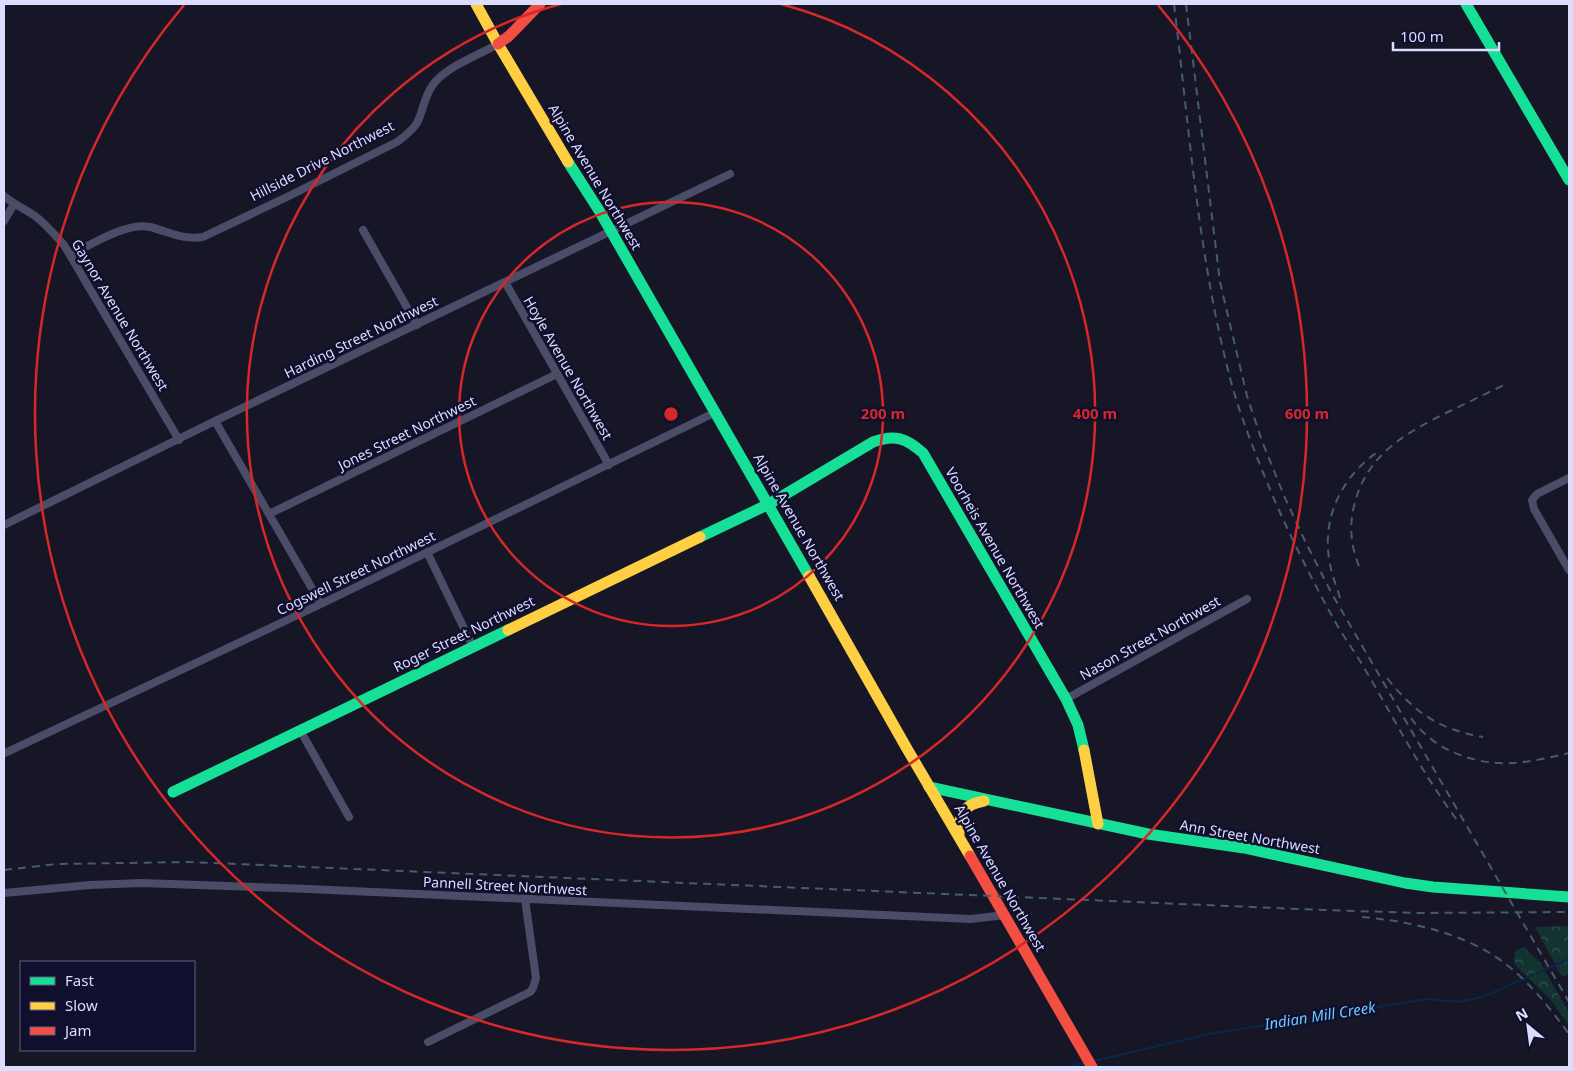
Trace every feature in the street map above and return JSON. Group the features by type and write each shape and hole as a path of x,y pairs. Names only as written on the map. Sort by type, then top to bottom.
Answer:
{"main road":[{"name":"Alpine Avenue Northwest","path":"476,4 716,412 929,787 1092,1067"},
{"name":"Hillside Drive Northwest","path":"498,44 509,36 540,4"},
{"path":"1466,4 1569,180"},
{"name":"Voorheis Avenue Northwest","path":"769,504 886,436 900,438 912,443 923,453 1066,699 1078,725 1083,742 1098,824"},
{"name":"Roger Street Northwest","path":"173,792 769,504"},
{"name":"Ann Street Northwest","path":"929,787 1098,824 1148,834 1244,848 1423,886 1569,897"},
{"path":"959,836 960,819 965,808 976,802 991,800"}],"street":[{"name":"Hillside Drive Northwest","path":"70,255 118,232 140,226 150,227 180,237 203,237 289,196 397,142 409,133 418,122 426,96 439,78 498,44"},
{"name":"Harding Street Northwest","path":"4,525 215,421 730,174"},
{"name":"Gaynor Avenue Northwest","path":"4,196 34,215 64,245 179,440"},
{"path":"4,221 14,204"},
{"path":"363,230 416,325"},
{"name":"Hoyle Avenue Northwest","path":"504,282 609,465"},
{"name":"Jones Street Northwest","path":"269,514 557,374"},
{"name":"Cogswell Street Northwest","path":"4,753 321,604 716,412"},
{"path":"215,421 321,604"},
{"path":"1569,478 1534,496 1532,504 1569,570"},
{"path":"428,552 473,647"},
{"name":"Nason Street Northwest","path":"1066,699 1247,598"},
{"path":"300,730 349,817"},
{"name":"Pannell Street Northwest","path":"4,893 90,885 142,883 971,919 1005,915"},
{"path":"428,1042 530,992 534,988 536,978 525,899"}],"green space":[{"path":"1569,926 1569,974 1562,977 1535,927"},
{"path":"1523,947 1540,962 1569,1013 1569,1026 1550,999 1517,967 1513,959 1515,956 1514,952"}],"waterway":[{"name":"Indian Mill Creek","path":"1094,1061 1209,1034 1428,999 1458,1002 1483,997 1569,959"},
{"name":"Indian Mill Creek","path":"1067,1067 1084,1063"}],"railway":[{"path":"1174,4 1209,283 1233,390 1244,422 1274,499 1320,594 1420,764 1457,820"},
{"path":"1186,4 1220,282 1247,396 1262,441 1285,498 1332,594 1569,1002"},
{"path":"1359,566 1354,551 1352,514 1360,488 1377,460 1389,448 1416,429 1506,384"},
{"path":"1340,598 1331,568 1328,548 1331,516 1343,488 1352,475 1376,453"},
{"path":"1387,678 1407,701 1429,718 1467,734 1483,737"},
{"path":"1411,718 1431,739 1443,747 1469,758 1498,763 1512,763 1569,753"},
{"path":"4,870 57,864 190,862 1323,910 1419,913 1569,912"},
{"path":"1362,917 1411,924 1443,932 1488,952 1522,978 1569,1034"}],"traffic: fast":[{"path":"1466,4 1569,180"},
{"path":"568,162 600,212 809,576"},
{"path":"700,537 769,504 873,442 888,438 906,441 923,453 1066,699 1078,725 1084,750"},
{"path":"173,792 508,630"},
{"path":"929,787 1148,834 1244,848 1405,883 1433,887 1569,897"}],"traffic: slow":[{"path":"476,4 568,162"},
{"path":"508,630 700,537"},
{"path":"809,576 970,856"},
{"path":"1084,750 1098,824"},
{"path":"959,836 963,812 971,805 984,801"}],"traffic: jam":[{"path":"498,44 509,36 540,4"},
{"path":"970,856 1092,1067"}]}
